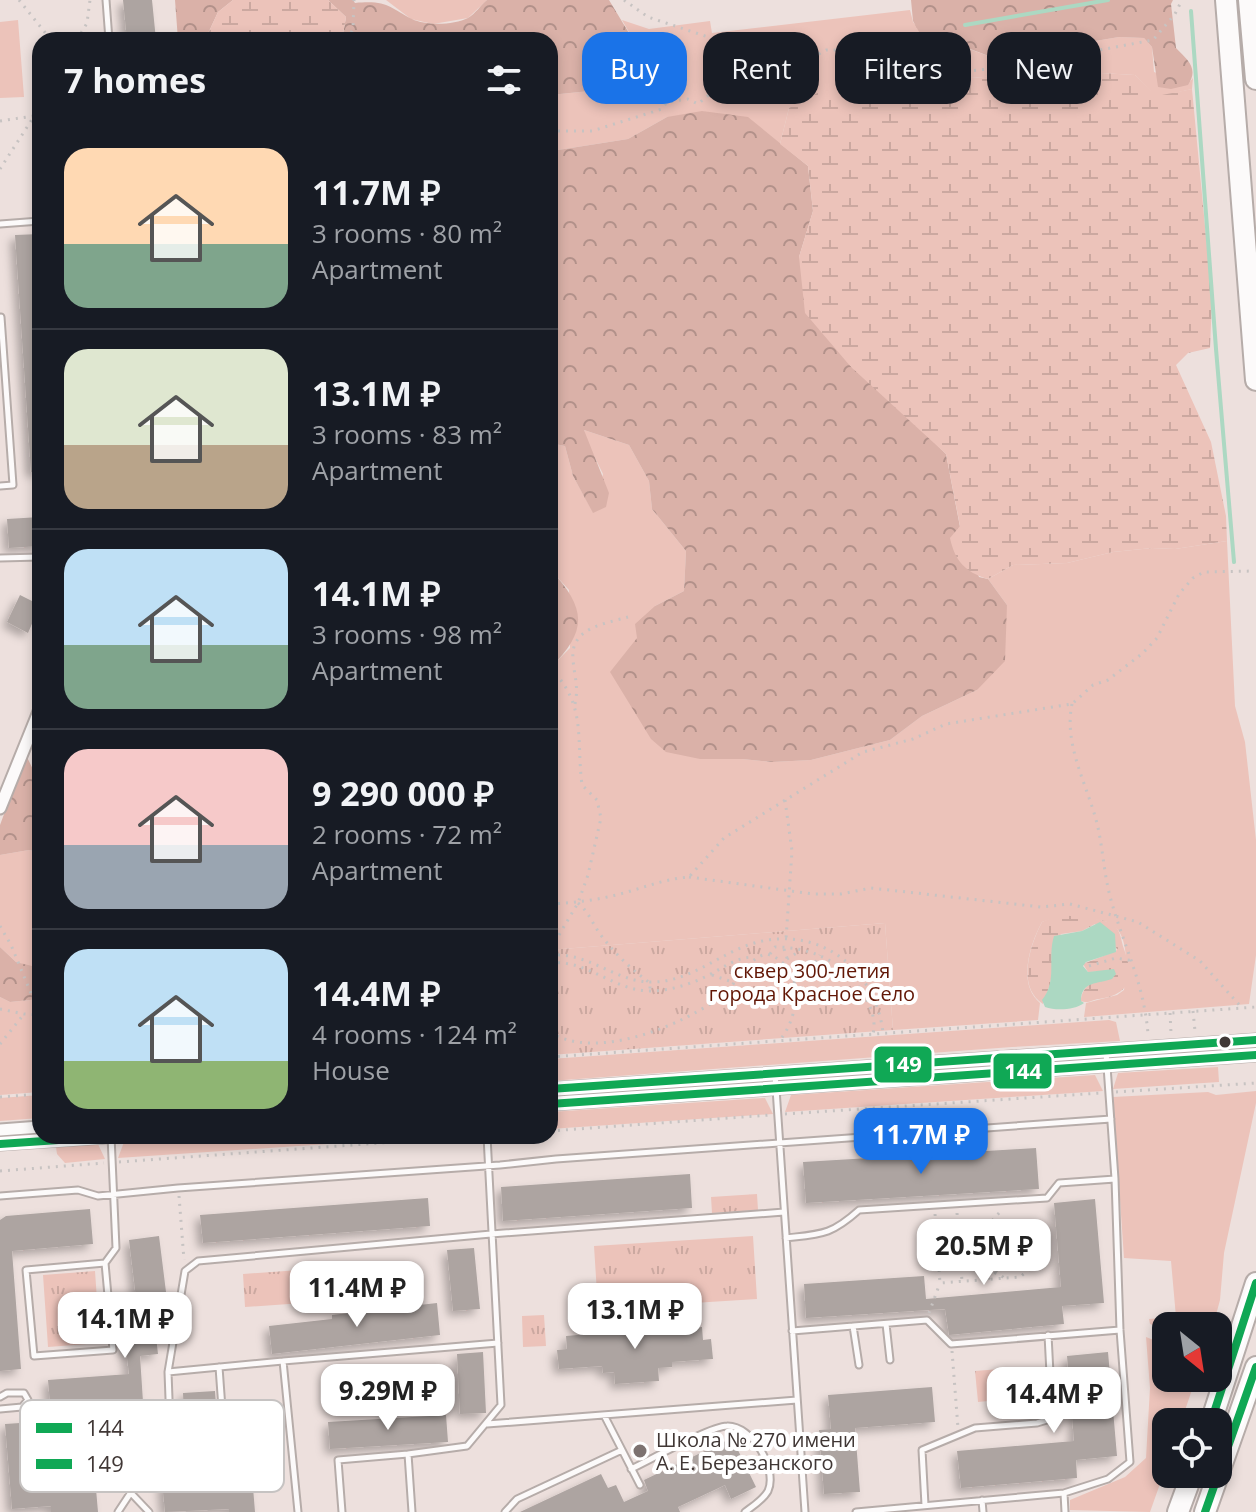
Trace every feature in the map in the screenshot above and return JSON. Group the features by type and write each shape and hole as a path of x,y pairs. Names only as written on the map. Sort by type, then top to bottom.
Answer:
{"highway":[{"path":"1226,0 1256,380"},
{"path":"1249,0 1256,79"},
{"path":"1216,1408 1256,1283"},
{"path":"1205,1512 1256,1367"},
{"path":"1178,1512 1187,1488"}],"street":[{"path":"0,808 4,789 32,727"},
{"path":"558,1088 1256,1040"},
{"path":"558,1103 1256,1055"},
{"path":"0,1130 32,1128"},
{"path":"0,1144 32,1142"}],"lane":[{"path":"106,0 108,32"},
{"path":"0,224 32,222"},
{"path":"0,308 13,485 0,486"},
{"path":"0,558 32,557"},
{"path":"856,1512 1064,1493 1108,1479 1130,1462 1106,1051"},
{"path":"774,1073 805,1512"},
{"path":"0,1196 78,1190 98,1196 1111,1119"},
{"path":"105,1263 26,1270 34,1356 113,1350 105,1263 116,1248 113,1144"},
{"path":"342,1512 338,1460 467,1446 501,1405 487,1144"},
{"path":"786,1238 824,1234 859,1210 1047,1198 1059,1183 1115,1179"},
{"path":"169,1400 168,1372 185,1271 198,1261 491,1234 784,1212"},
{"path":"792,1331 927,1320 951,1344 1120,1330"},
{"path":"886,1324 890,1360"},
{"path":"853,1326 859,1365"},
{"path":"925,1505 922,1450 975,1428 1047,1420 1054,1405 1048,1335"},
{"path":"168,1372 498,1343"},
{"path":"283,1361 298,1512"},
{"path":"219,1367 221,1400"},
{"path":"0,1397 18,1392 24,1393 28,1400"},
{"path":"485,1425 797,1400"},
{"path":"0,1409 20,1407"},
{"path":"604,1415 640,1485"},
{"path":"631,1469 717,1428 737,1427 750,1435 770,1474 767,1494 745,1512"},
{"path":"505,1512 517,1499 622,1450"},
{"path":"408,1454 412,1512"},
{"path":"118,1512 131,1493 149,1512"},
{"path":"1064,1493 1065,1512"},
{"path":"982,1500 983,1512"}],"path":[{"path":"19,0 45,32"},
{"path":"82,32 87,23 90,0"},
{"path":"352,32 354,0"},
{"path":"624,0 648,17 703,35"},
{"path":"819,54 826,50 846,50 875,55 920,72 1009,67 1153,40 1175,14 1182,0"},
{"path":"558,131 592,131 662,109 667,102 688,99 698,104 703,100"},
{"path":"0,121 32,118"},
{"path":"0,169 32,125"},
{"path":"689,877 724,838 863,752 913,739 946,724 1072,704 1093,685 1108,680 1143,653 1157,638 1173,605 1193,578 1204,572 1254,571"},
{"path":"558,939 578,903 588,875 601,818 597,800 582,785 575,704 578,681 572,657 578,636 590,628 628,617"},
{"path":"558,675 565,682 575,704"},
{"path":"1072,704 1068,723 1071,742 1096,819 1104,873 1116,916 1134,961 1148,1034"},
{"path":"785,800 792,851 786,939"},
{"path":"558,904 578,903 689,877 813,894 841,894 871,888 1041,907 1070,904 1138,922 1200,961 1242,1008"},
{"path":"578,903 617,954 650,983 650,991"},
{"path":"0,926 32,996"},
{"path":"769,955 775,947 774,939"},
{"path":"558,954 580,957 630,979 650,983 696,972 740,949 774,939 808,942 844,959 865,981 877,1003 883,1033"},
{"path":"775,947 822,956 838,965 858,986 872,1013 873,1034"},
{"path":"780,1040 789,1029 795,1013 796,997 783,947"},
{"path":"740,949 743,956"},
{"path":"793,982 806,978 827,949"},
{"path":"799,950 805,962"},
{"path":"787,963 799,950"},
{"path":"558,962 602,975 629,988 650,991 699,979 743,956 769,955 797,965 816,961"},
{"path":"558,1037 579,1043 624,1040 645,1034 710,1004 735,983 756,957"},
{"path":"1089,966 1116,958 1134,961"},
{"path":"797,965 799,980"},
{"path":"791,976 797,965"},
{"path":"602,975 606,968"},
{"path":"696,972 699,979"},
{"path":"710,974 735,983"},
{"path":"858,986 865,981"},
{"path":"558,1056 1256,1007"},
{"path":"0,1009 32,1014"},
{"path":"1193,1010 1195,1031"},
{"path":"1170,1012 1171,1033"},
{"path":"0,1044 24,1014"},
{"path":"619,1051 624,1040"},
{"path":"558,1130 1256,1083"},
{"path":"0,1097 32,1095"},
{"path":"0,1171 368,1144"},
{"path":"179,1200 185,1271"},
{"path":"960,1256 1011,1200"},
{"path":"956,1203 962,1281"},
{"path":"927,1320 940,1283 934,1205"},
{"path":"959,1240 1004,1278"},
{"path":"988,1279 1023,1253"},
{"path":"940,1283 1020,1277 1031,1268"},
{"path":"951,1344 959,1435"}],"green space":[{"path":"175,0 233,0 218,12 209,32 177,32"},
{"path":"233,0 328,0 346,17 343,32 209,32 218,12"},
{"path":"328,0 382,4 412,19 440,24 468,18 487,0 609,0 628,32 582,32 582,92 558,94 558,32 343,32 346,17"},
{"path":"386,0 487,0 468,18 433,24 411,19"},
{"path":"911,0 1173,0 1176,48 1191,65 1192,74 1188,85 1171,89 1158,87 1152,47 1144,38 1101,40 1101,32 987,32 987,55 971,49 971,32 919,32 913,21"},
{"path":"910,10 913,22 922,32 835,32 835,94 819,99 819,32 721,32"},
{"path":"18,20 24,97 0,98 0,22"},
{"path":"622,20 649,29 710,21 712,32 703,32 703,104 802,104 789,108 780,144 767,134 667,117 628,139 558,150 558,94 582,92 582,104 687,104 687,32 629,32"},
{"path":"1144,38 1152,47 1154,72 1187,85 1193,78 1192,89 1157,97 1135,75 1101,73 1101,40"},
{"path":"971,50 987,55 987,77 971,78"},
{"path":"1101,73 1135,75 1157,96 1192,89 1212,300 1210,348 1188,353 1176,365 1211,442 1226,516 1227,541 1175,549 1113,552 1067,563 1013,565 988,579 967,569 958,559 950,538 960,526 946,454 851,367 805,313 799,257 813,211 808,166 780,144 789,108 797,104 819,104 819,92 835,84 835,104 971,104 971,78 987,77 987,104 1101,104"},
{"path":"702,111 748,117 808,166 813,211 799,257 901,410 946,454 960,527 979,577 988,579 1007,605 1005,661 977,690 922,716 890,740 811,760 700,759 666,752 651,739 610,672 637,638 635,624 655,606 684,591 686,551 652,509 649,481 629,445 584,430 609,493 606,507 593,513 573,476 565,446 558,445 558,150 628,139 667,117"},
{"path":"584,430 629,445 649,481 652,509 686,551 684,591 655,606 742,759 773,762 811,760 890,740 922,716 977,690 1007,605 988,579 1013,565 1067,563 1113,552 1175,549 1227,541 1235,706 1245,742 1256,840 1256,955 1249,1004 1084,1017 1086,1003 1117,995 1124,990 1125,982 1126,954 1121,936 1111,924 1095,920 1060,918 1042,922 1033,941 1027,975 1033,995 1040,1003 1038,1020 893,1030 885,923 558,949 558,660 570,648 569,590 558,578 558,445 565,446 573,476 593,512 603,474"},
{"path":"558,578 571,596 578,619 572,642 558,659"},
{"path":"26,755 32,767 32,851 0,855 0,825"},
{"path":"32,851 32,967 16,962 0,947 0,855"},
{"path":"1058,915 1104,921 1116,927 1129,968 1128,983 1124,988 1110,997 1081,1001 1087,987 1110,971 1088,972 1083,964 1117,949 1095,924 1082,931 1061,934 1053,951 1052,972 1043,1004 1035,997 1028,977 1033,942 1042,922"},
{"name":"сквер 300-летия города Красное Село","path":"885,923 893,1030 558,1054 558,949"},
{"path":"0,947 16,962 32,966 32,1000 10,1002 0,997"},
{"path":"0,997 10,1002 32,1000 32,1093 0,1095"},
{"path":"1109,1020 1116,1022 1120,1041 558,1080 558,1058"},
{"path":"1218,1067 1219,1082 1113,1089 1118,1073"},
{"path":"1095,1075 1103,1091 785,1112 791,1095"},
{"path":"1256,1091 1224,1253 1220,1300 1217,1312 1176,1312 1171,1261 1124,1258 1113,1097 1208,1092 1216,1095"},
{"path":"32,1096 32,1119 0,1121 0,1098"},
{"path":"765,1098 773,1114 558,1128 558,1111"},
{"path":"98,1144 105,1159 65,1163 57,1154 56,1147"},
{"path":"123,1144 327,1144 118,1158"},
{"path":"757,1194 758,1210 712,1213 711,1197"},
{"path":"753,1236 757,1299 598,1309 594,1246"},
{"path":"314,1269 317,1302 245,1307 243,1274"},
{"path":"95,1271 100,1343 48,1347 43,1275"},
{"path":"544,1315 546,1346 523,1347 522,1316"},
{"path":"1146,1337 1152,1339 1152,1392 1191,1392 1186,1408 1152,1408 1152,1488 1159,1488 1150,1512 1070,1510 1070,1500 1125,1477 1146,1458 1150,1388"},
{"path":"1025,1367 1028,1397 978,1402 975,1371"}],"shaded area":[{"path":"1100,922 1115,934 1116,952 1086,962 1083,966 1088,972 1114,969 1116,974 1112,979 1087,987 1082,995 1081,1001 1084,1003 1076,1007 1045,1007 1042,1000 1050,985 1054,936 1082,931"}],"building":[{"path":"123,0 152,0 155,32 126,32"},
{"path":"32,234 32,472 31,472 15,235"},
{"path":"32,517 32,547 9,548 7,519"},
{"path":"20,595 32,601 32,624 28,633 7,622"},
{"path":"1036,1148 1039,1189 806,1203 803,1162"},
{"path":"690,1174 692,1208 503,1221 501,1187"},
{"path":"428,1198 430,1226 203,1243 200,1215"},
{"path":"1095,1199 1104,1303 1062,1306 1064,1324 949,1335 945,1309 806,1318 804,1284 924,1276 926,1299 1061,1287 1054,1203"},
{"path":"90,1209 93,1244 12,1251 21,1369 0,1371 0,1220 6,1216"},
{"path":"159,1236 166,1292 151,1294 158,1354 140,1356 143,1400 50,1400 48,1380 129,1374 120,1300 136,1298 129,1240"},
{"path":"474,1248 480,1309 453,1311 447,1250"},
{"path":"437,1303 440,1335 272,1354 269,1326"},
{"path":"667,1324 667,1330 702,1327 703,1340 711,1339 713,1359 672,1362 672,1367 658,1368 659,1381 615,1384 614,1372 603,1373 602,1366 559,1369 557,1350 567,1349 566,1336 600,1333 599,1328"},
{"path":"483,1352 486,1413 460,1414 457,1354"},
{"path":"1108,1352 1117,1456 1076,1460 1077,1478 961,1488 957,1451 1074,1441 1067,1356"},
{"path":"932,1387 935,1422 855,1428 860,1492 824,1494 819,1430 831,1429 828,1395"},
{"path":"215,1391 216,1400 183,1400 183,1393"},
{"path":"446,1415 448,1442 330,1449 328,1422"},
{"path":"20,1423 20,1492 96,1492 98,1512 51,1512 51,1506 12,1509 5,1424"},
{"path":"732,1438 756,1487 731,1499 725,1485 678,1507 680,1512 520,1512 601,1474 608,1488 616,1485 624,1502 648,1491 644,1480"},
{"path":"163,1492 253,1492 255,1512 229,1512 229,1509 165,1512"}],"waterway":[{"path":"965,25 1108,0"},
{"path":"1191,11 1234,562"}],"transit line":[{"name":"149","path":"558,1088 1256,1040"},
{"name":"144","path":"558,1103 1256,1055"},
{"name":"144","path":"0,1144 32,1142"},
{"name":"144","path":"1216,1408 1256,1283"},
{"name":"149","path":"1205,1512 1256,1367"}],"place":[{"name":"Школа № 270 имени А. Е. Березанского","path":"640,1451"}]}
